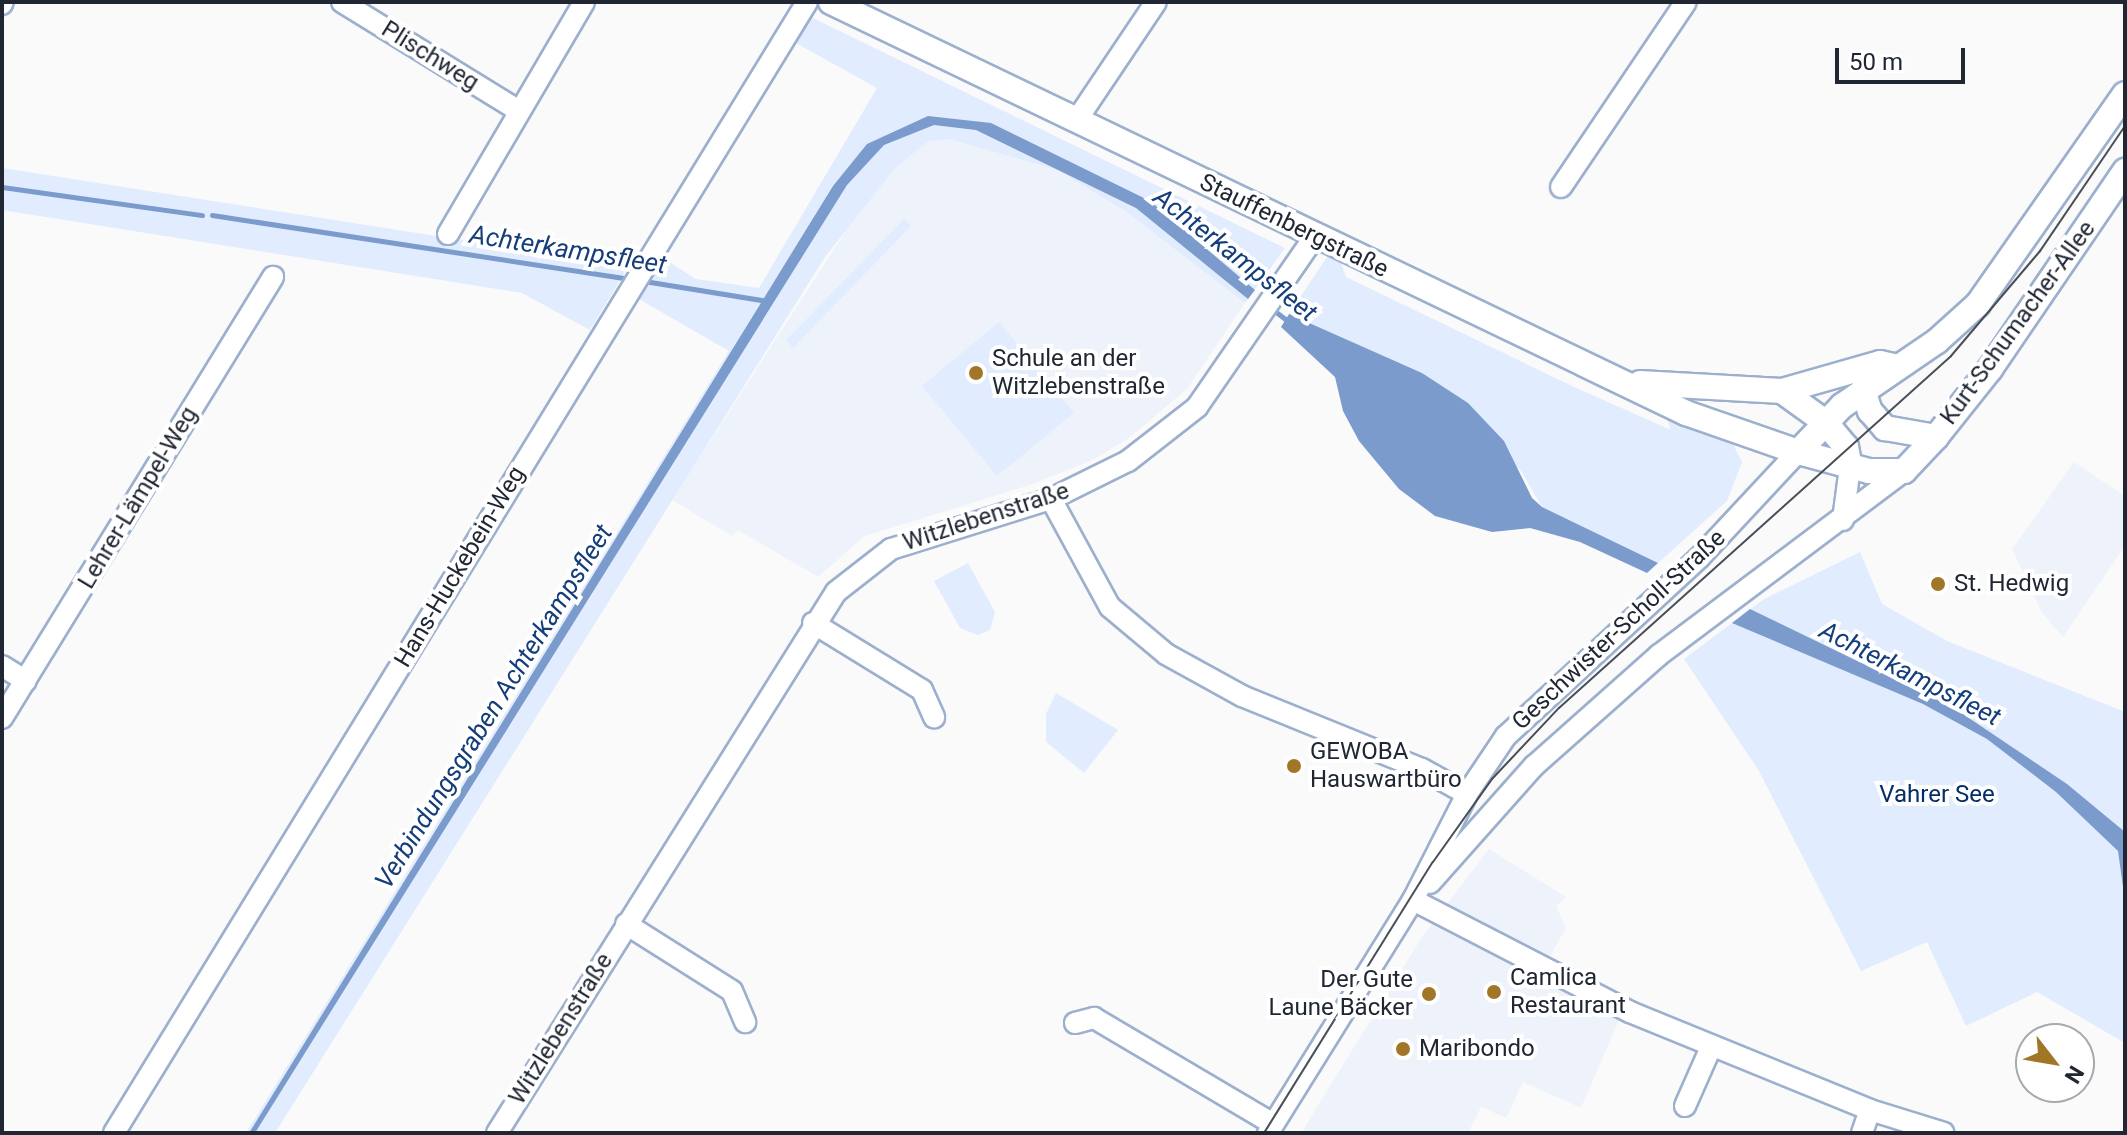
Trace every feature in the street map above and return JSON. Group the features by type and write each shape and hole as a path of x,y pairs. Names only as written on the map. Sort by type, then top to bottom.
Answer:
{"street":[{"name":"Plischweg","path":"342,2 519,111"},
{"path":"448,234 584,2"},
{"name":"Hans-Huckebein-Weg","path":"114,1133 807,2"},
{"name":"Stauffenbergstraße","path":"831,2 1315,236 1630,382 1686,413 1850,467 1904,471"},
{"path":"1076,121 1156,2"},
{"path":"1561,187 1686,2"},
{"name":"Kurt-Schumacher-Allee","path":"1863,390 1898,367 1978,304 2125,94"},
{"name":"Kurt-Schumacher-Allee","path":"1904,471 1936,437 1990,369 2125,171"},
{"name":"Witzlebenstraße","path":"497,1133 813,623 836,592 891,549 1051,499 1128,461 1197,407 1315,236"},
{"name":"Lehrer-Lämpel-Weg","path":"2,718 273,277"},
{"name":"Stauffenbergstraße","path":"1630,382 1782,391 1880,363 1898,367"},
{"path":"1863,390 1870,411 1885,428 1936,437"},
{"name":"Geschwister-Scholl-Straße","path":"1075,1023 1094,1018 1271,1129 1413,900 1467,794 1506,736 1699,558 1825,422 1863,390"},
{"path":"1782,391 1825,422 1846,447 1850,467 1843,520"},
{"name":"Geschwister-Scholl-Straße","path":"1413,900 1560,741 1717,608 1843,520 1904,471"},
{"path":"1051,499 1110,607 1166,654 1242,696 1422,769 1467,794"},
{"path":"813,623 922,690 934,717"},
{"path":"2,666 26,681"},
{"path":"1413,900 1630,1012 1870,1110 1944,1133"},
{"path":"626,924 732,991 745,1022"},
{"path":"1685,1106 1711,1047"},
{"path":"1862,1133 1870,1110"}],"shaded area":[{"name":"Schule an der Witzlebenstraße","path":"949,139 1057,170 1125,211 1245,303 1187,389 1129,438 1091,461 1030,485 865,536 818,577 738,530 732,536 672,500 865,201 895,168 929,141"},
{"path":"2074,462 2125,496 2125,546 2063,637 2042,613 2012,549"},
{"path":"1489,849 1566,897 1556,906 1566,928 1542,970 1624,1009 1581,1108 1523,1082 1506,1118 1481,1107 1468,1133 1301,1133 1422,937"}],"green space":[{"path":"811,17 1285,248 1245,303 1125,211 1057,170 949,139 929,141 895,168 825,257 275,1133 246,1133 729,351 637,298 663,258 696,279 759,288 877,88 796,43"},
{"path":"2,168 609,263 625,272 590,330 522,293 2,210"},
{"path":"904,219 911,226 793,348 786,340"},
{"path":"1329,254 1340,260 1346,277 1574,387 1671,430 1665,415 1731,440 1742,462 1727,501 1658,563 1542,507 1521,471 1422,373 1289,314"},
{"path":"999,322 1074,413 997,476 922,386"},
{"name":"Vahrer See","path":"1860,552 1882,604 1947,641 2125,712 2125,1043 2037,992 1966,1026 1927,942 1861,971 1759,771 1684,659 1764,599"},
{"path":"968,563 995,612 990,630 978,635 960,628 934,581"},
{"path":"1056,693 1118,730 1084,773 1046,742 1046,714"}],"water":[{"path":"928,116 991,123 1150,201 1255,290 1248,299 1136,208 976,130 934,125 884,145 847,185 255,1133 249,1133 833,186 867,144"},
{"path":"1289,314 1422,373 1468,403 1504,441 1532,498 1542,507 1658,563 1647,573 1580,542 1530,528 1492,532 1435,516 1399,489 1359,441 1343,411 1335,377 1281,327"},
{"path":"1750,609 1954,708 2067,784 2125,832 2125,901 2118,851 2056,792 1987,739 1923,704 1732,623"}],"waterway":[{"name":"Achterkampsfleet","path":"2,187 202,215"},
{"name":"Achterkampsfleet","path":"212,215 630,279"},
{"name":"Achterkampsfleet","path":"644,281 768,301"},
{"name":"Achterkampsfleet","path":"1272,309 1289,322"}],"tram line":[{"path":"1264,1133 1433,862 1492,779 1559,708 1951,356 2040,251 2125,126"}],"place":[{"name":"Schule an der Witzlebenstraße","path":"976,373"},
{"name":"St. Hedwig","path":"1938,584"},
{"name":"GEWOBA Hauswartbüro","path":"1294,766"},
{"name":"Camlica Restaurant","path":"1494,992"},
{"name":"Der Gute Laune Bäcker","path":"1429,994"},
{"name":"Maribondo","path":"1403,1049"}],"water label":[{"name":"Verbindungsgraben Achterkampsfleet","path":"494,707"}]}
